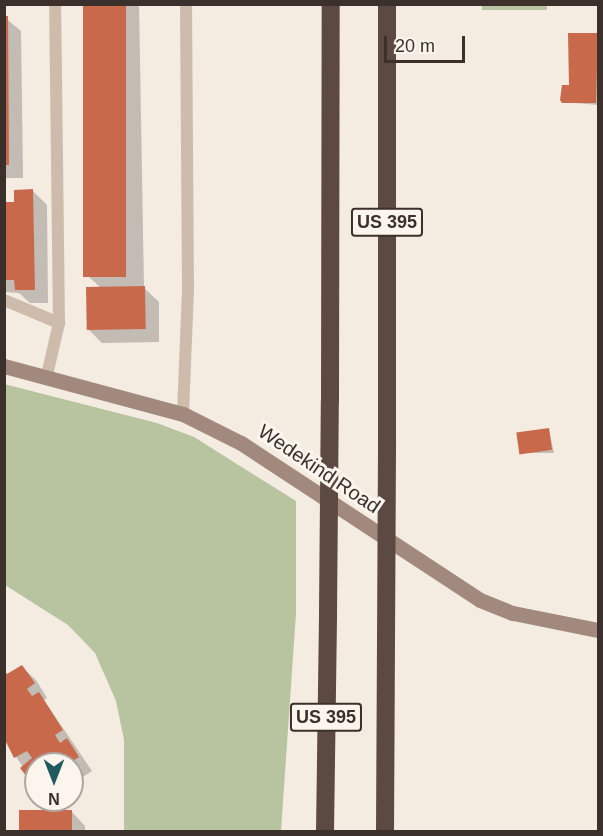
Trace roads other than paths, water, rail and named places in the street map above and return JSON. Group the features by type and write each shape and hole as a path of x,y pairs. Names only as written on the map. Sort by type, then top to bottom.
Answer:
{"highway":[{"name":"US 395","path":"325,828 330,401 331,4"},
{"name":"US 395","path":"386,831 387,4"},
{"path":"386,726 396,831"}],"street":[{"name":"Wedekind Road","path":"4,366 47,375 183,414 241,443 480,600 513,613 598,630"}],"lane":[{"path":"47,375 59,323 56,4"},
{"path":"183,414 188,290 186,4"},
{"path":"4,300 59,323"}]}
